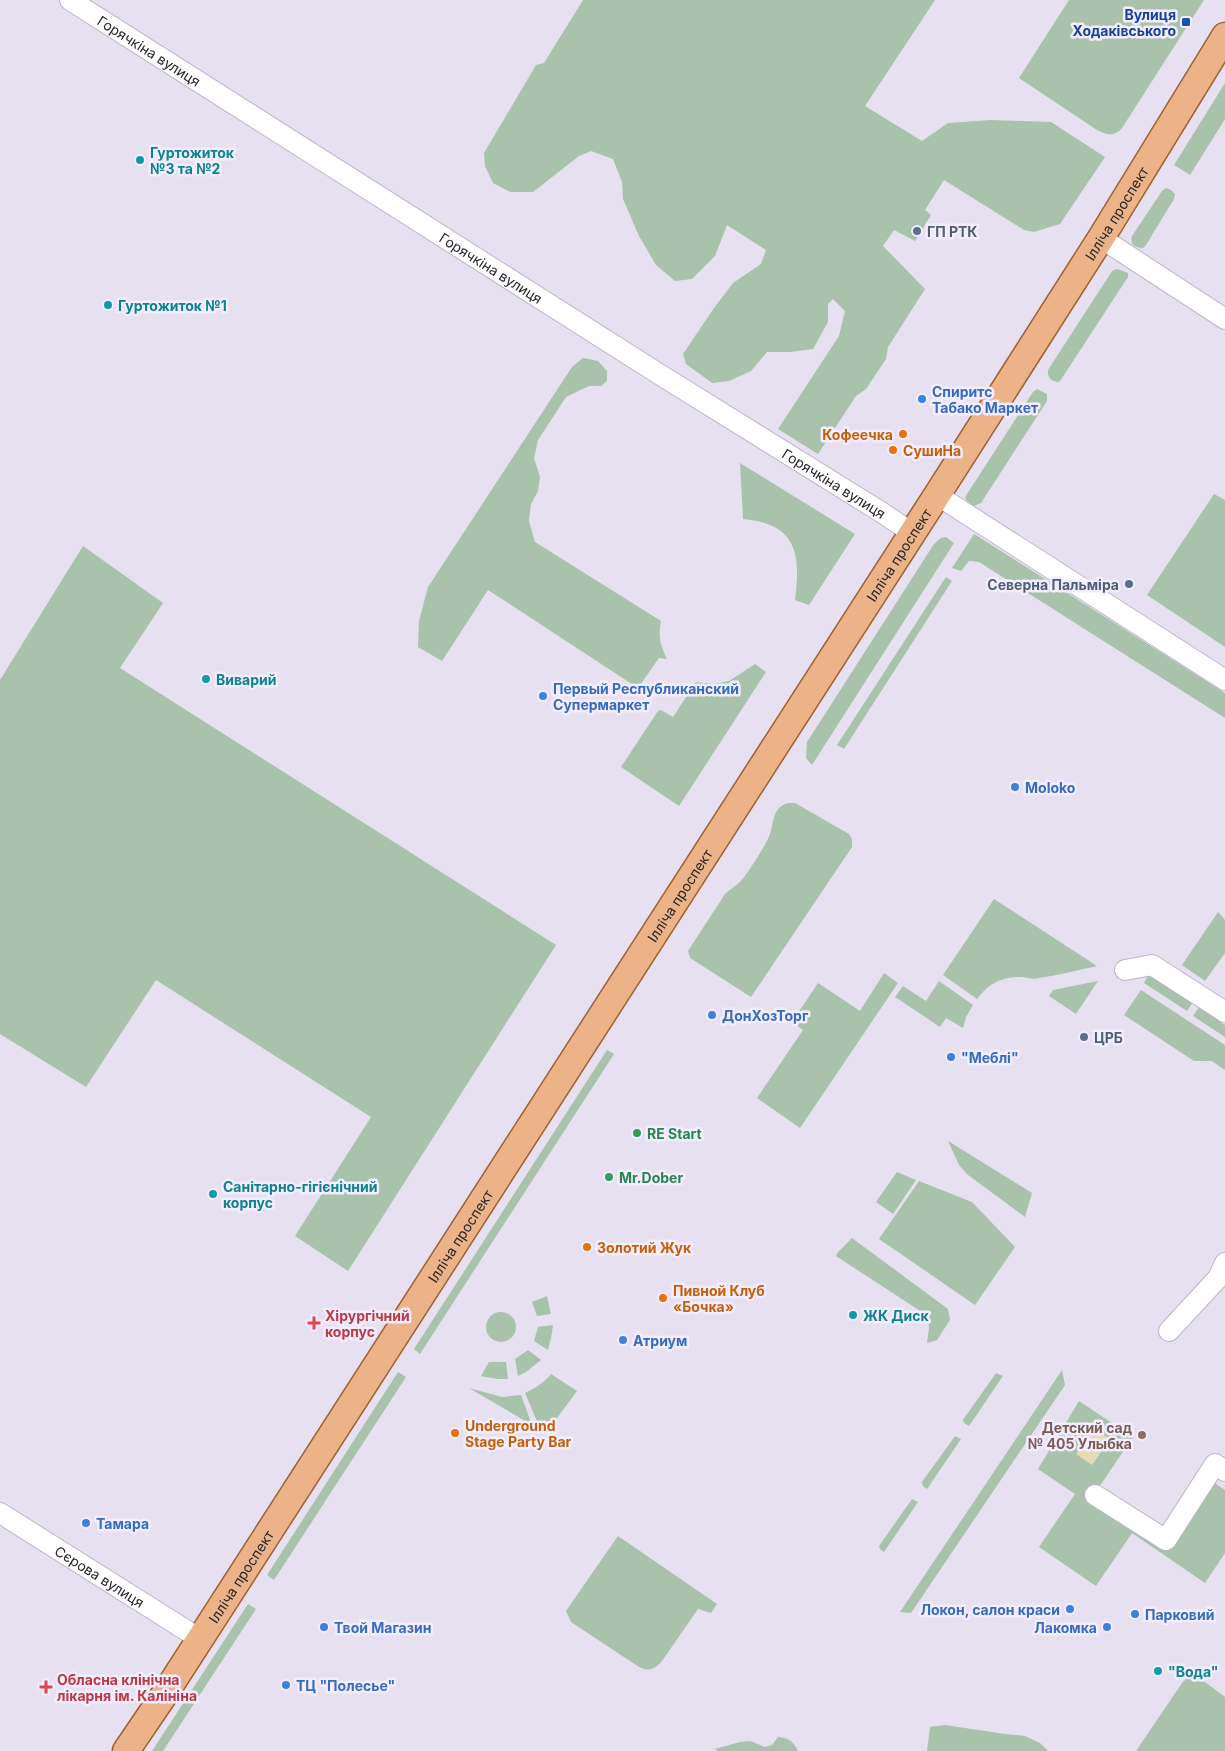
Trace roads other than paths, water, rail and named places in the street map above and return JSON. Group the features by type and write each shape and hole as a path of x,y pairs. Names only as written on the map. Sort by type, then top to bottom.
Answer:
{"main road":[{"name":"Ілліча проспект","path":"126,1751 937,496 1101,238 1225,36"}],"street":[{"name":"Горячкіна вулиця","path":"70,0 912,533"},
{"path":"1101,238 1225,319"},
{"path":"937,496 1225,680"},
{"path":"1125,970 1152,965 1225,1012"},
{"path":"1169,1331 1223,1274"},
{"path":"1095,1495 1166,1540 1215,1464 1225,1471"},
{"name":"Сєрова вулиця","path":"0,1513 200,1639"}],"place":[{"name":"Вулиця Ходаківського","path":"1186,22"},
{"name":"Гуртожиток №3 та №2","path":"140,160"},
{"name":"ГП РТК","path":"917,231"},
{"name":"Гуртожиток №1","path":"108,305"},
{"name":"Спиритc Табако Маркет","path":"922,399"},
{"name":"Кофеечка","path":"903,434"},
{"name":"СушиНа","path":"893,450"},
{"name":"Северна Пальміра","path":"1129,584"},
{"name":"Виварий","path":"206,679"},
{"name":"Первый Республиканский Супермаркет","path":"543,696"},
{"name":"Moloko","path":"1015,787"},
{"name":"ДонХозТорг","path":"712,1015"},
{"name":"ЦРБ","path":"1084,1037"},
{"name":"\"Меблі\"","path":"951,1057"},
{"name":"RE Start","path":"637,1133"},
{"name":"Mr.Dober","path":"609,1177"},
{"name":"Санітарно-гігієнічний корпус","path":"213,1194"},
{"name":"Золотий Жук","path":"587,1247"},
{"name":"Пивной Клуб «Бочка»","path":"663,1298"},
{"name":"ЖК Диск","path":"853,1315"},
{"name":"Хірургічний корпус","path":"314,1323"},
{"name":"Атриум","path":"623,1340"},
{"name":"Underground Stage Party Bar","path":"455,1433"},
{"name":"Детский сад № 405 Улыбка","path":"1142,1435"},
{"name":"Тамара","path":"86,1523"},
{"name":"Локон, салон краси","path":"1070,1609"},
{"name":"Парковий","path":"1135,1614"},
{"name":"Твой Магазин","path":"324,1627"},
{"name":"Лакомка","path":"1107,1627"},
{"name":"\"Вода\"","path":"1158,1671"},
{"name":"ТЦ \"Полесье\"","path":"286,1685"},
{"name":"Обласна клінічна лікарня ім. Калініна","path":"46,1687"}]}
